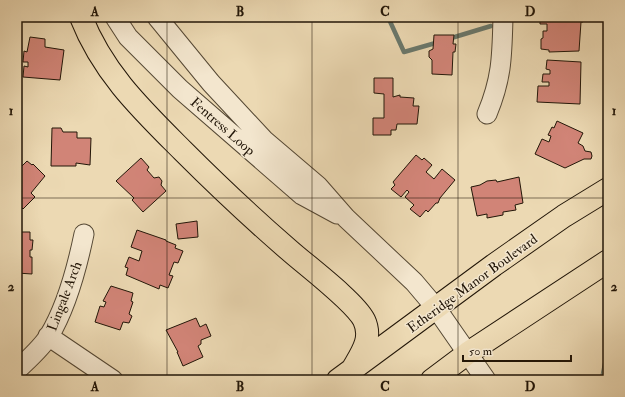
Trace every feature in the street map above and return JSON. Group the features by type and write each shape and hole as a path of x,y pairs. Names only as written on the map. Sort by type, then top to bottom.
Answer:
{"main road":[{"path":"81,17 105,65 139,107 240,209 344,298 363,319 368,330 367,341 345,375"},
{"name":"Etheridge Manor Boulevard","path":"345,375 564,216 608,189"},
{"path":"432,380 468,354 608,261"}],"street":[{"name":"Fentress Loop","path":"115,17 128,37 180,89 302,195 346,218"},
{"name":"Fentress Loop","path":"157,17 216,89 264,140 318,186 346,218 414,282 436,308 486,380"},
{"path":"487,114 497,91 502,62 503,17"},
{"name":"Lingale Arch","path":"17,370 48,336 78,267 84,234"},
{"path":"48,336 113,380"}],"water":[{"path":"608,339 608,380 603,380 601,375"}],"building":[{"path":"540,17 586,17 583,22 581,22 579,51 549,52 549,50 541,49 541,39 543,38 543,31 547,31 547,24 540,24"},
{"path":"434,35 454,35 453,44 456,44 455,52 453,52 452,75 432,74 432,60 429,57 429,51 433,49"},
{"path":"30,37 45,39 45,47 64,50 60,80 23,77 24,66 28,67 28,62 23,62 24,51 27,52"},
{"path":"547,60 581,62 580,104 537,102 538,86 549,86 549,82 542,82 543,74 550,74 550,70 546,69"},
{"path":"374,78 393,78 393,97 400,95 400,97 414,98 413,106 419,106 417,124 397,124 396,130 391,130 391,135 373,135 373,118 384,118 384,94 374,93"},
{"path":"557,121 583,133 578,143 583,146 585,151 591,152 591,159 584,159 565,168 535,154 542,139 549,142 551,136 548,135 552,127 554,128"},
{"path":"52,128 61,128 63,132 77,132 77,138 91,138 90,165 76,163 76,166 51,166"},
{"path":"416,155 422,160 424,158 432,165 426,172 434,179 442,169 455,180 440,198 438,203 436,203 428,212 426,210 420,217 410,209 414,205 405,197 409,192 407,190 401,197 391,189 395,185 393,182"},
{"path":"141,158 149,167 147,170 154,178 159,177 162,181 161,185 166,191 143,212 132,200 134,198 116,181"},
{"path":"27,161 32,165 33,164 45,176 31,193 35,197 23,209 17,203 17,165 21,167"},
{"path":"519,177 523,203 515,205 516,210 503,212 503,215 487,218 487,214 477,216 471,187 480,185 487,181 496,180 497,182"},
{"path":"197,221 198,237 178,239 176,224"},
{"path":"137,230 166,240 176,245 175,248 183,251 178,263 174,262 169,275 173,276 168,288 160,285 159,289 126,275 128,268 125,267 129,257 139,261 142,251 131,247"},
{"path":"17,232 30,232 30,240 33,240 32,250 30,250 30,257 32,257 32,274 17,273"},
{"path":"111,286 133,293 131,301 133,302 129,314 132,316 129,323 123,322 120,330 95,322 100,306 104,307 106,302 103,301"},
{"path":"196,318 200,327 206,324 211,336 201,340 201,344 198,346 203,357 183,366 178,352 166,330"}],"waterway":[{"path":"388,17 404,52 439,42"},
{"path":"514,18 519,17"},
{"path":"448,39 491,26"}]}
